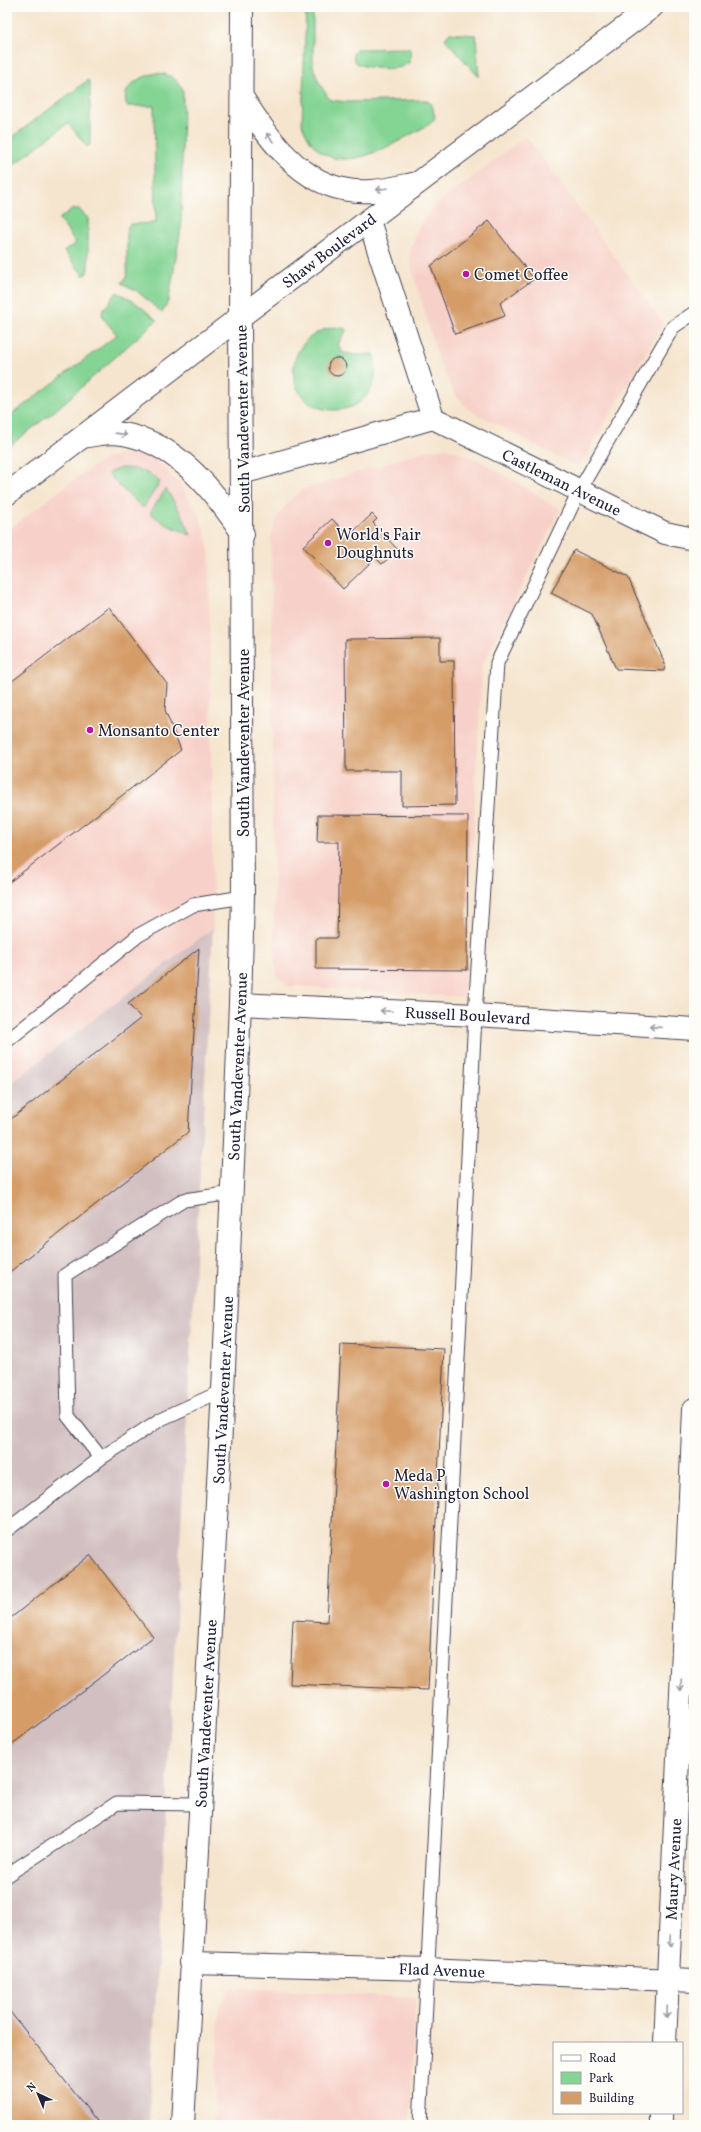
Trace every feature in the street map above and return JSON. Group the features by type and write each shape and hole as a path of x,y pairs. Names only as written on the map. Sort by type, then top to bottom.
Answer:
{"street":[{"name":"South Vandeventer Avenue","path":"183,2125 190,1963 223,1391 240,1004 243,897 243,534 240,317 242,7"},
{"name":"Shaw Boulevard","path":"7,494 652,7"},
{"path":"242,97 277,148 298,168 323,182 344,189 371,191 420,183"},
{"path":"242,473 433,418 369,221"},
{"name":"Castleman Avenue","path":"433,418 665,533 694,539"},
{"path":"83,437 113,433 133,436 171,452 211,492 228,512 243,534"},
{"name":"Russell Boulevard","path":"240,1004 475,1015 694,1029"},
{"name":"Maury Avenue","path":"665,2042 668,1981 686,1746 694,1408"},
{"name":"Flad Avenue","path":"190,1963 428,1969 694,1981"},
{"path":"661,2114 661,2125"}],"lane":[{"path":"420,2125 475,1015 497,663 579,491 673,327 694,313"},
{"path":"7,1041 139,935 192,905 243,897"},
{"path":"101,1458 68,1416 65,1274 184,1200 232,1193"},
{"path":"7,1530 101,1458 161,1419 223,1391"},
{"path":"7,1875 117,1804 199,1804"}],"shaded area":[{"path":"526,136 663,323 579,468 468,409 454,393 440,364 410,263 410,251 422,220 439,203"},
{"path":"447,448 480,461 560,509 482,667 464,997 288,986 278,977 274,959 271,537 278,516 289,501 303,490 427,450"},
{"path":"134,453 150,457 163,467 180,485 199,514 205,531 209,553 213,928 7,1086 7,531 84,472 106,459 119,454"},
{"path":"213,928 149,2125 7,2125 7,1086"},
{"path":"244,1988 416,1998 410,2125 213,2125 220,2006 230,1990"}],"green space":[{"path":"306,7 313,7 313,66 319,83 330,100 348,102 425,100 432,104 435,118 430,124 378,151 360,157 342,159 326,155 313,144 302,124"},
{"path":"449,33 476,35 479,77 445,39"},
{"path":"409,48 411,53 410,62 401,67 376,68 363,66 354,61 353,54 356,49"},
{"path":"157,73 173,78 179,84 183,92 181,228 169,299 162,313 137,291 122,283 127,276 127,228 130,224 156,223 154,106 127,106 125,99 126,93 133,83 139,79"},
{"path":"88,80 90,83 90,145 87,147 68,123 7,170 7,141"},
{"path":"79,209 88,218 88,268 87,273 84,276 64,251 76,243 59,219 71,210"},
{"path":"117,292 135,302 157,320 57,409 7,448 7,418 117,335 103,318 102,312"},
{"path":"335,327 347,329 338,345 343,353 358,355 374,354 375,367 374,379 366,396 355,405 340,410 316,407 304,398 296,386 294,372 296,357 303,344 316,333"},
{"path":"120,468 142,471 151,475 160,482 143,508 118,485 108,473"},
{"path":"166,489 182,515 191,535 165,524 150,513"}],"building":[{"path":"489,221 534,279 500,303 505,316 455,334 431,266"},
{"path":"337,358 343,361 346,367 343,373 337,376 331,373 328,367 331,361"},
{"path":"372,514 377,519 373,523 398,550 382,564 373,555 369,558 372,561 343,589 303,546 332,519 349,536"},
{"path":"574,550 628,577 665,664 664,671 616,669 592,614 551,593"},
{"name":"Monsanto Center","path":"109,607 167,684 165,710 181,750 7,884 7,685"},
{"path":"440,638 440,661 454,661 455,805 402,806 402,771 346,771 345,639"},
{"path":"318,815 468,816 467,970 316,969 316,938 337,938 339,842 317,842"},
{"path":"199,948 188,1132 7,1274 7,1122 141,1018 128,1004"},
{"name":"Meda P Washington School","path":"341,1344 444,1349 428,1690 290,1684 293,1620 327,1622"},
{"path":"90,1555 153,1637 7,1748 7,1621"},
{"path":"7,2008 100,2125 7,2125"}],"place":[{"name":"Comet Coffee","path":"466,274"},
{"name":"World's Fair Doughnuts","path":"328,543"},
{"name":"Monsanto Center","path":"90,730"},
{"name":"Meda P Washington School","path":"386,1484"}]}
